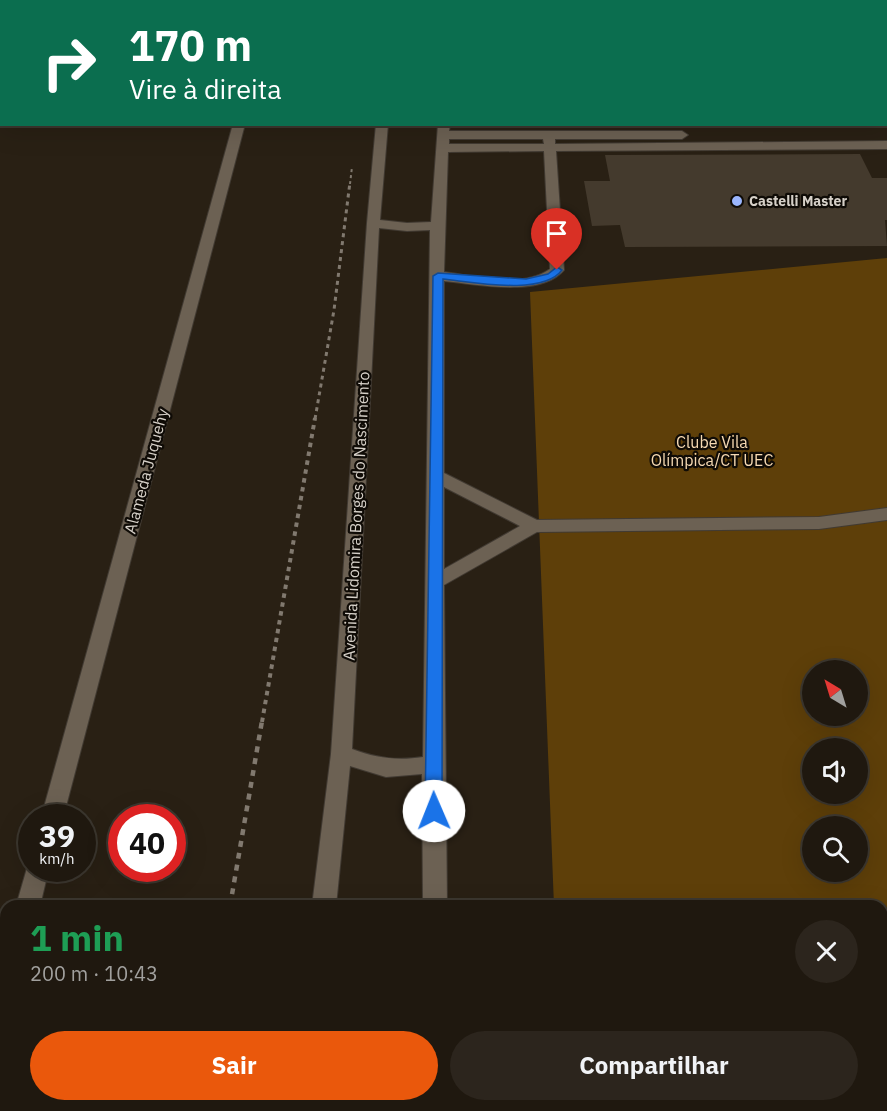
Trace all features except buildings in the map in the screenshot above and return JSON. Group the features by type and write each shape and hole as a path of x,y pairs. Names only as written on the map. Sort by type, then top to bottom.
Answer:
{"street":[{"name":"Alameda Juquehy","path":"56,804 238,126"},
{"name":"Avenida Lidomira Borges do Nascimento","path":"325,900 342,754 373,223 382,126"},
{"path":"435,900 433,764 437,226 444,136 887,134"},
{"path":"549,136 887,146"},
{"path":"438,276 526,283 552,277 557,270 549,136"},
{"path":"373,223 407,227 437,226"},
{"path":"436,476 534,526 819,523 887,514"},
{"path":"435,582 534,526"},
{"path":"342,754 385,770 404,770 433,764"},
{"path":"30,900 34,882"}],"path":[{"path":"231,900 334,310 353,163"}],"green space":[{"name":"Clube Vila Olímpica/CT UEC","path":"887,258 887,900 554,900 530,292"}],"place":[{"name":"Castelli Master","path":"737,201"}],"route":[{"path":"434,811 438,276 526,283 552,277 557,270"}]}
